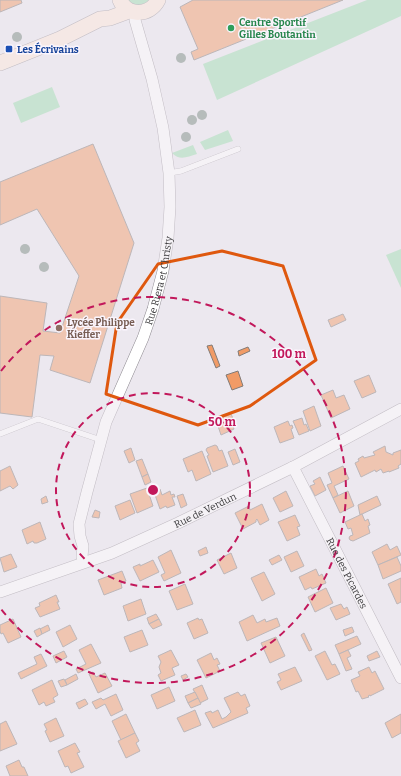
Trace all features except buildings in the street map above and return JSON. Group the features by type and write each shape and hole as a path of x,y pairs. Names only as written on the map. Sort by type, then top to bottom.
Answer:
{"main road":[{"path":"0,63 60,39 100,19 110,18 126,6 141,13 151,9 158,0"}],"street":[{"name":"Rue Riera et Christy","path":"84,562 82,557 83,546 80,536 80,524 87,492 106,422 143,338 153,310 163,271 170,215 169,173 158,101 135,20 126,6"},
{"name":"Rue de Verdun","path":"0,592 112,553 178,523 293,467 401,409"},
{"name":"Rue des Picardes","path":"293,467 401,678"}],"lane":[{"path":"169,173 238,149"},
{"path":"0,434 38,419 101,440"}],"highlighted area":[{"path":"222,251 283,266 316,360 250,406 198,425 106,394 117,323 158,264"}],"green space":[{"path":"126,0 151,0 141,8"},
{"path":"367,0 401,0 401,16 217,100 203,64"},
{"path":"52,87 60,107 21,123 13,103"},
{"path":"228,130 233,141 205,150 200,142"},
{"path":"193,145 197,154 181,158 172,153"},
{"path":"401,249 401,288 386,255"}],"place":[{"name":"Centre Sportif Gilles Boutantin","path":"231,28"},
{"name":"Les Écrivains","path":"9,49"},
{"name":"Lycée Philippe Kieffer","path":"59,328"}]}
